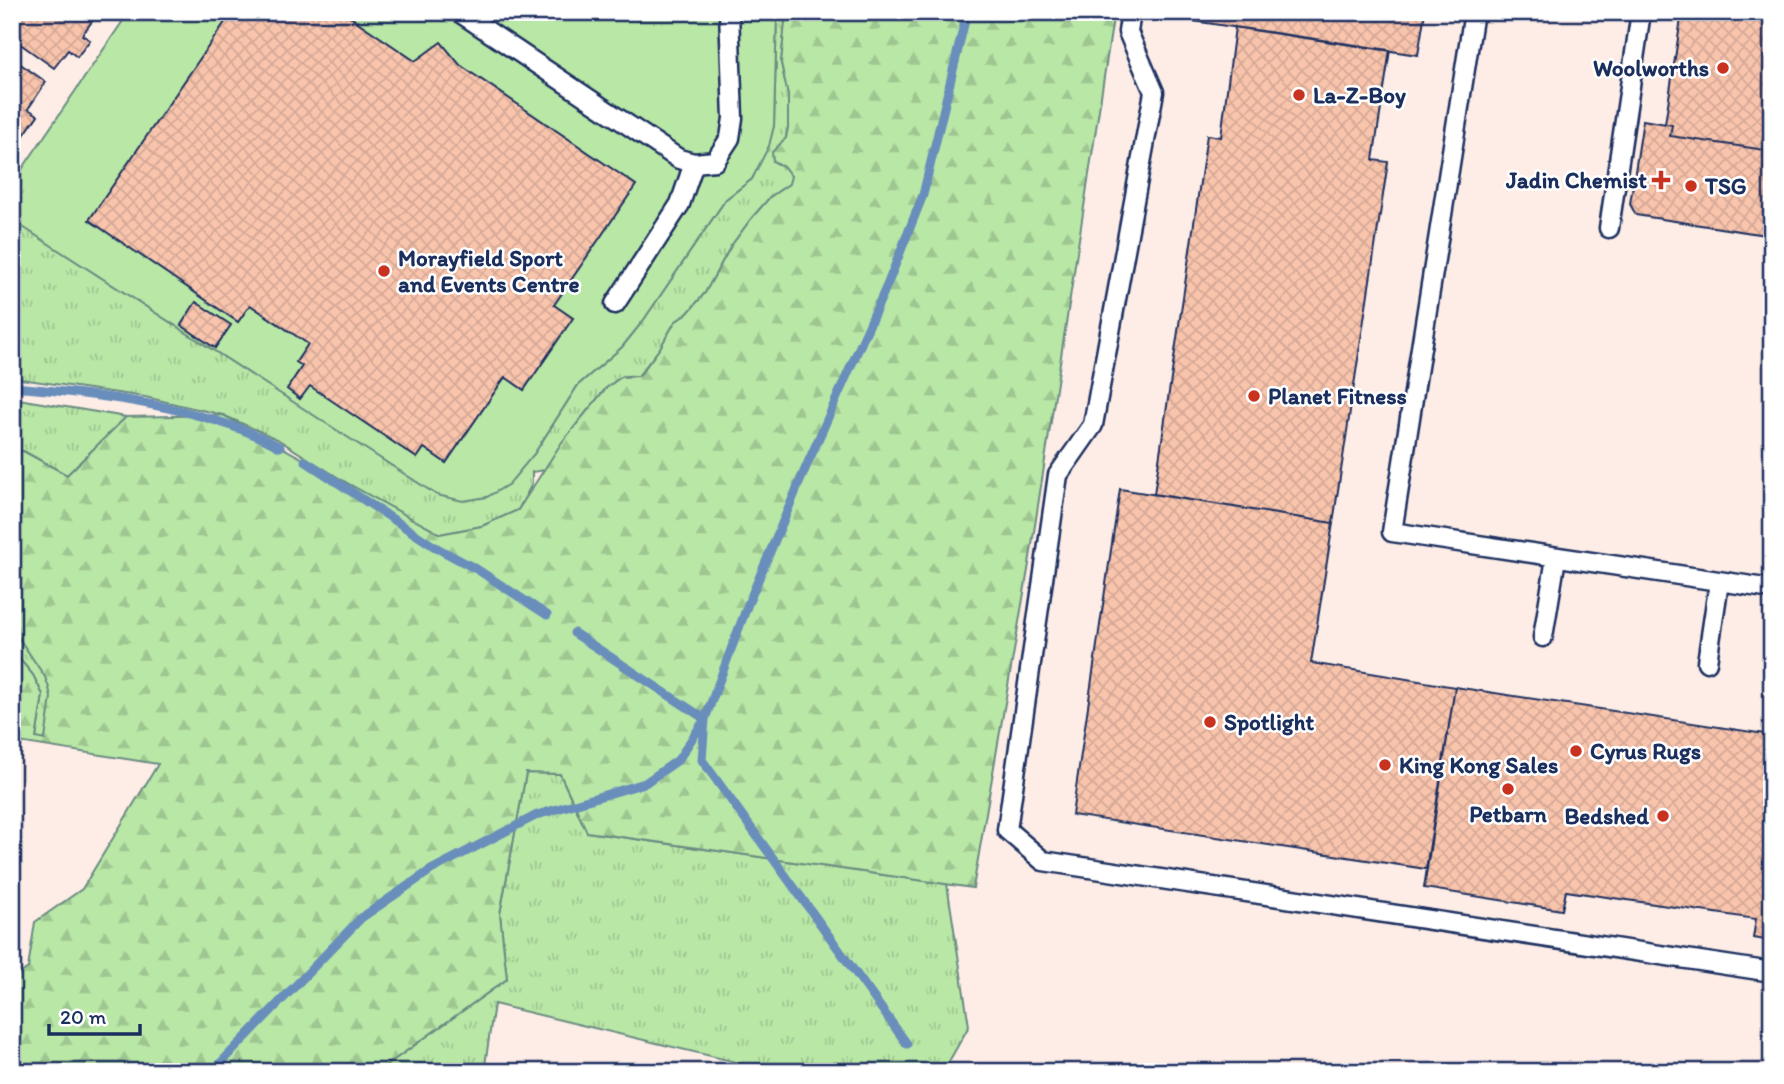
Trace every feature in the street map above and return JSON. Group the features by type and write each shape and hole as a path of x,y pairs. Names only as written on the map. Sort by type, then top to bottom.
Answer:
{"lane":[{"path":"459,12 679,159 694,163 715,161 730,138 733,118 729,12"},
{"path":"1131,12 1128,32 1154,92 1093,425 1058,475 1007,830 1043,861 1772,972"},
{"path":"1474,12 1392,532 1772,589"},
{"path":"1609,228 1641,12"},
{"path":"615,304 680,204 694,163"},
{"path":"1543,637 1556,558"},
{"path":"1707,662 1719,582"}],"green space":[{"name":"Morayfield Sport and Events Centre","path":"129,12 777,12 774,126 769,146 752,179 726,199 643,321 622,347 578,385 534,454 509,484 487,497 463,501 437,495 12,220 12,184"},
{"path":"777,12 786,12 781,63 788,95 788,128 786,138 773,161 784,167 792,176 789,184 770,197 751,219 731,246 705,293 688,313 675,322 660,348 638,376 624,376 603,392 545,470 532,472 532,484 518,510 482,526 440,534 369,497 277,439 223,415 145,397 14,378 12,381 12,220 534,454 578,385 622,347 643,321 726,199 752,179 774,126"},
{"path":"786,12 1114,12 1029,564 973,888 587,832 560,774 526,773 500,914 507,979 377,1072 12,1072 12,979 28,968 35,922 82,889 158,764 12,741 12,650 33,675 43,695 36,738 45,740 51,697 45,677 12,628 12,453 23,451 67,475 126,417 223,415 440,534 482,526 518,510 562,442 606,388 621,377 639,376 675,322 688,313 705,293 731,246 751,219 770,197 789,184 791,176 784,167 773,161 772,152 786,138 788,128 788,95 781,63"},
{"path":"12,398 126,417 67,475 24,451 12,453"},
{"path":"12,628 41,669 49,687 51,707 45,740 36,738 43,695 33,675 12,650"},
{"path":"526,773 560,774 587,832 947,884 969,1026 943,1072 777,1072 494,1004 484,1072 377,1072 507,979 500,914"}],"building":[{"path":"12,12 99,12 82,35 90,40 77,57 68,50 54,68 12,38"},
{"path":"232,12 343,12 415,61 441,42 460,65 636,185 554,305 573,318 524,390 505,377 446,463 424,448 417,458 310,386 300,399 287,389 302,366 296,362 308,344 250,305 238,322 89,220"},
{"path":"1181,12 1425,12 1418,55 1180,19"},
{"name":"Woolworths","path":"1682,12 1772,12 1772,151 1670,136 1672,125 1665,124"},
{"path":"1235,27 1390,50 1373,160 1388,162 1333,523 1154,494 1207,135 1221,137"},
{"path":"12,58 46,82 28,109 38,115 24,135 17,129 12,136"},
{"path":"1643,120 1672,125 1670,136 1772,151 1772,236 1636,215 1630,204"},
{"path":"196,302 231,325 215,348 181,325"},
{"path":"1120,489 1333,523 1311,663 1455,687 1426,869 1072,815"},
{"path":"1455,687 1772,735 1772,941 1753,938 1756,919 1566,891 1562,910 1424,888"}],"waterway":[{"path":"907,1044 702,760 705,719 748,604 888,283 923,195 967,12"},
{"path":"13,387 150,404 218,421 280,447"},
{"path":"305,461 435,547 478,570 547,615"},
{"path":"212,1072 361,918 431,870 537,815 645,783 678,760 705,719 574,633"}],"place":[{"name":"Woolworths","path":"1723,68"},
{"name":"La-Z-Boy","path":"1299,95"},
{"name":"Jadin Chemist","path":"1661,180"},
{"name":"TSG","path":"1691,186"},
{"name":"Morayfield Sport and Events Centre","path":"384,271"},
{"name":"Planet Fitness","path":"1254,396"},
{"name":"Spotlight","path":"1210,722"},
{"name":"Cyrus Rugs","path":"1576,751"},
{"name":"King Kong Sales","path":"1385,765"},
{"name":"Petbarn","path":"1508,789"},
{"name":"Bedshed","path":"1663,816"}]}
